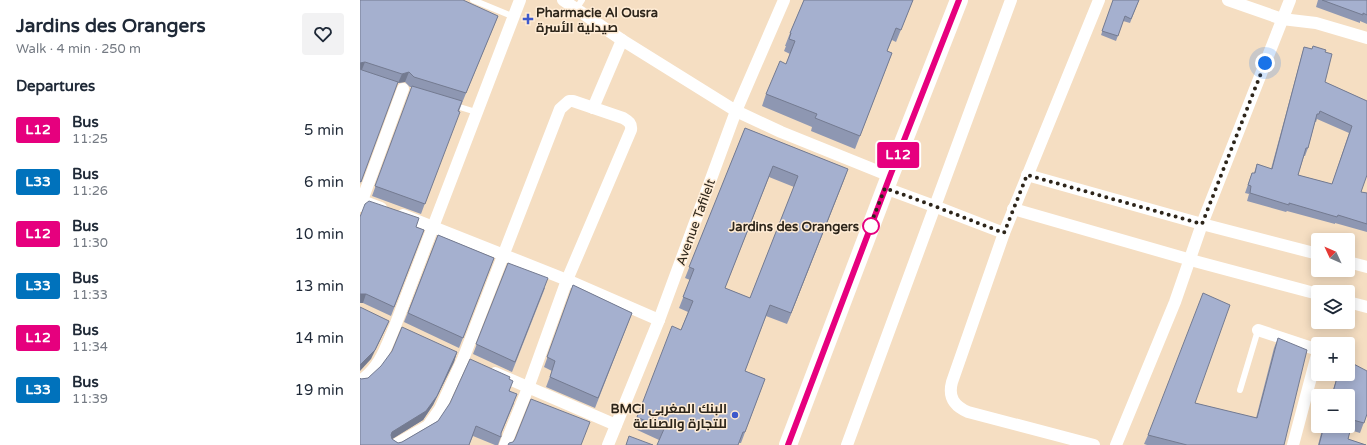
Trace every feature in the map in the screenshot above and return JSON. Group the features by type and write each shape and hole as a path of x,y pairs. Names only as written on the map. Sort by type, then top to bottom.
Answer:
{"main road":[{"path":"788,445 887,182 959,0"}],"street":[{"path":"360,381 370,375 379,363 399,328 433,226 520,0"},
{"path":"563,0 579,4 622,40 736,111 887,182 934,206 1004,233"},
{"name":"Avenue Tafilelt","path":"608,445 659,320 736,111 784,0"},
{"path":"847,445 1011,0"},
{"path":"1094,445 968,412 955,404 951,397 950,390 1013,209 1098,0"},
{"path":"1228,0 1282,18 1316,24 1367,38"},
{"path":"1116,445 1175,302 1202,224 1290,0"},
{"path":"593,108 622,40"},
{"path":"403,89 361,202 433,226 567,280 659,320"},
{"path":"395,445 428,426 440,409 467,360 503,255 560,109 569,101 572,101 626,120 631,125 631,130 567,280 528,388 504,445"},
{"path":"1027,175 1202,224 1311,252"},
{"path":"1013,209 1190,260 1311,292"},
{"path":"1355,264 1367,267"},
{"path":"1355,304 1367,308"},
{"path":"381,320 399,328"},
{"path":"1258,330 1311,348"},
{"path":"450,352 467,360"},
{"path":"485,368 528,388 616,424"},
{"path":"1293,445 1311,377"}],"lane":[{"path":"474,0 514,17"},
{"path":"447,103 476,112"},
{"path":"1240,390 1258,330"}],"building":[{"path":"360,0 463,0 498,16 466,93 414,77 409,72 402,74 365,62 360,63"},
{"path":"804,0 913,0 901,30 896,28 887,51 892,53 860,136 815,118 817,114 766,94 780,61 786,64 795,41 789,39 790,33"},
{"path":"1113,0 1139,0 1131,19 1125,16 1118,36 1102,31"},
{"path":"1322,0 1367,0 1367,15 1363,13 1363,15"},
{"path":"1313,46 1326,50 1325,52 1332,54 1325,82 1367,101 1367,175 1361,192 1367,193 1367,224 1289,203 1289,205 1250,193 1251,186 1248,185 1252,173 1255,173 1257,164 1272,169 1304,47 1312,49","holes":["1320,111 1352,126 1332,184 1298,175 1306,148 1308,148 1317,114 1319,114"]},
{"path":"360,69 398,82 361,182 360,181"},
{"path":"412,86 462,101 458,111 460,112 425,204 375,186"},
{"path":"745,128 848,169 791,313 770,305 745,371 765,379 745,432 743,432 738,445 657,445 664,429 637,417 672,326 681,330 693,301 683,297 694,269 689,267","holes":["773,166 798,176 750,298 725,288"]},
{"path":"369,201 419,218 416,227 424,230 394,307 366,294 360,294 360,217 365,204"},
{"path":"438,235 494,258 463,338 408,313"},
{"path":"508,263 548,278 515,362 476,344"},
{"path":"573,285 632,313 598,398 550,377 555,361 547,357"},
{"path":"1203,293 1230,305 1195,403 1257,418 1278,338 1307,350 1284,445 1187,445 1148,435"},
{"path":"360,307 389,321 375,350 360,365"},
{"path":"402,327 457,352 437,396 426,411 392,432 392,439 398,443 402,442 438,421 450,403 470,359 510,377 509,379 513,381 509,391 517,394 501,433 501,437 476,426 469,445 360,445 360,378 368,378 381,366 392,351"},
{"path":"1355,365 1367,371 1367,414 1364,423 1355,421 1355,389 1334,389 1336,381 1355,381"},
{"path":"531,399 590,422 581,445 508,445 515,439"},
{"path":"1322,433 1350,433 1348,439 1366,445 1319,445"},
{"path":"629,436 653,445 626,445"}],"bus line":[{"name":"L12","path":"788,445 890,176 959,0"}],"place":[{"name":"Pharmacie Al Ousra صيدلية الأسرة","path":"528,19"},
{"name":"Jardins des Orangers","path":"871,226"},
{"name":"BMCI البنك المغربي للتجارة والصناعة","path":"735,415"}],"route":[{"path":"871,226 868,231 885,188 1004,233 1027,175 1202,224 1265,63"}]}
